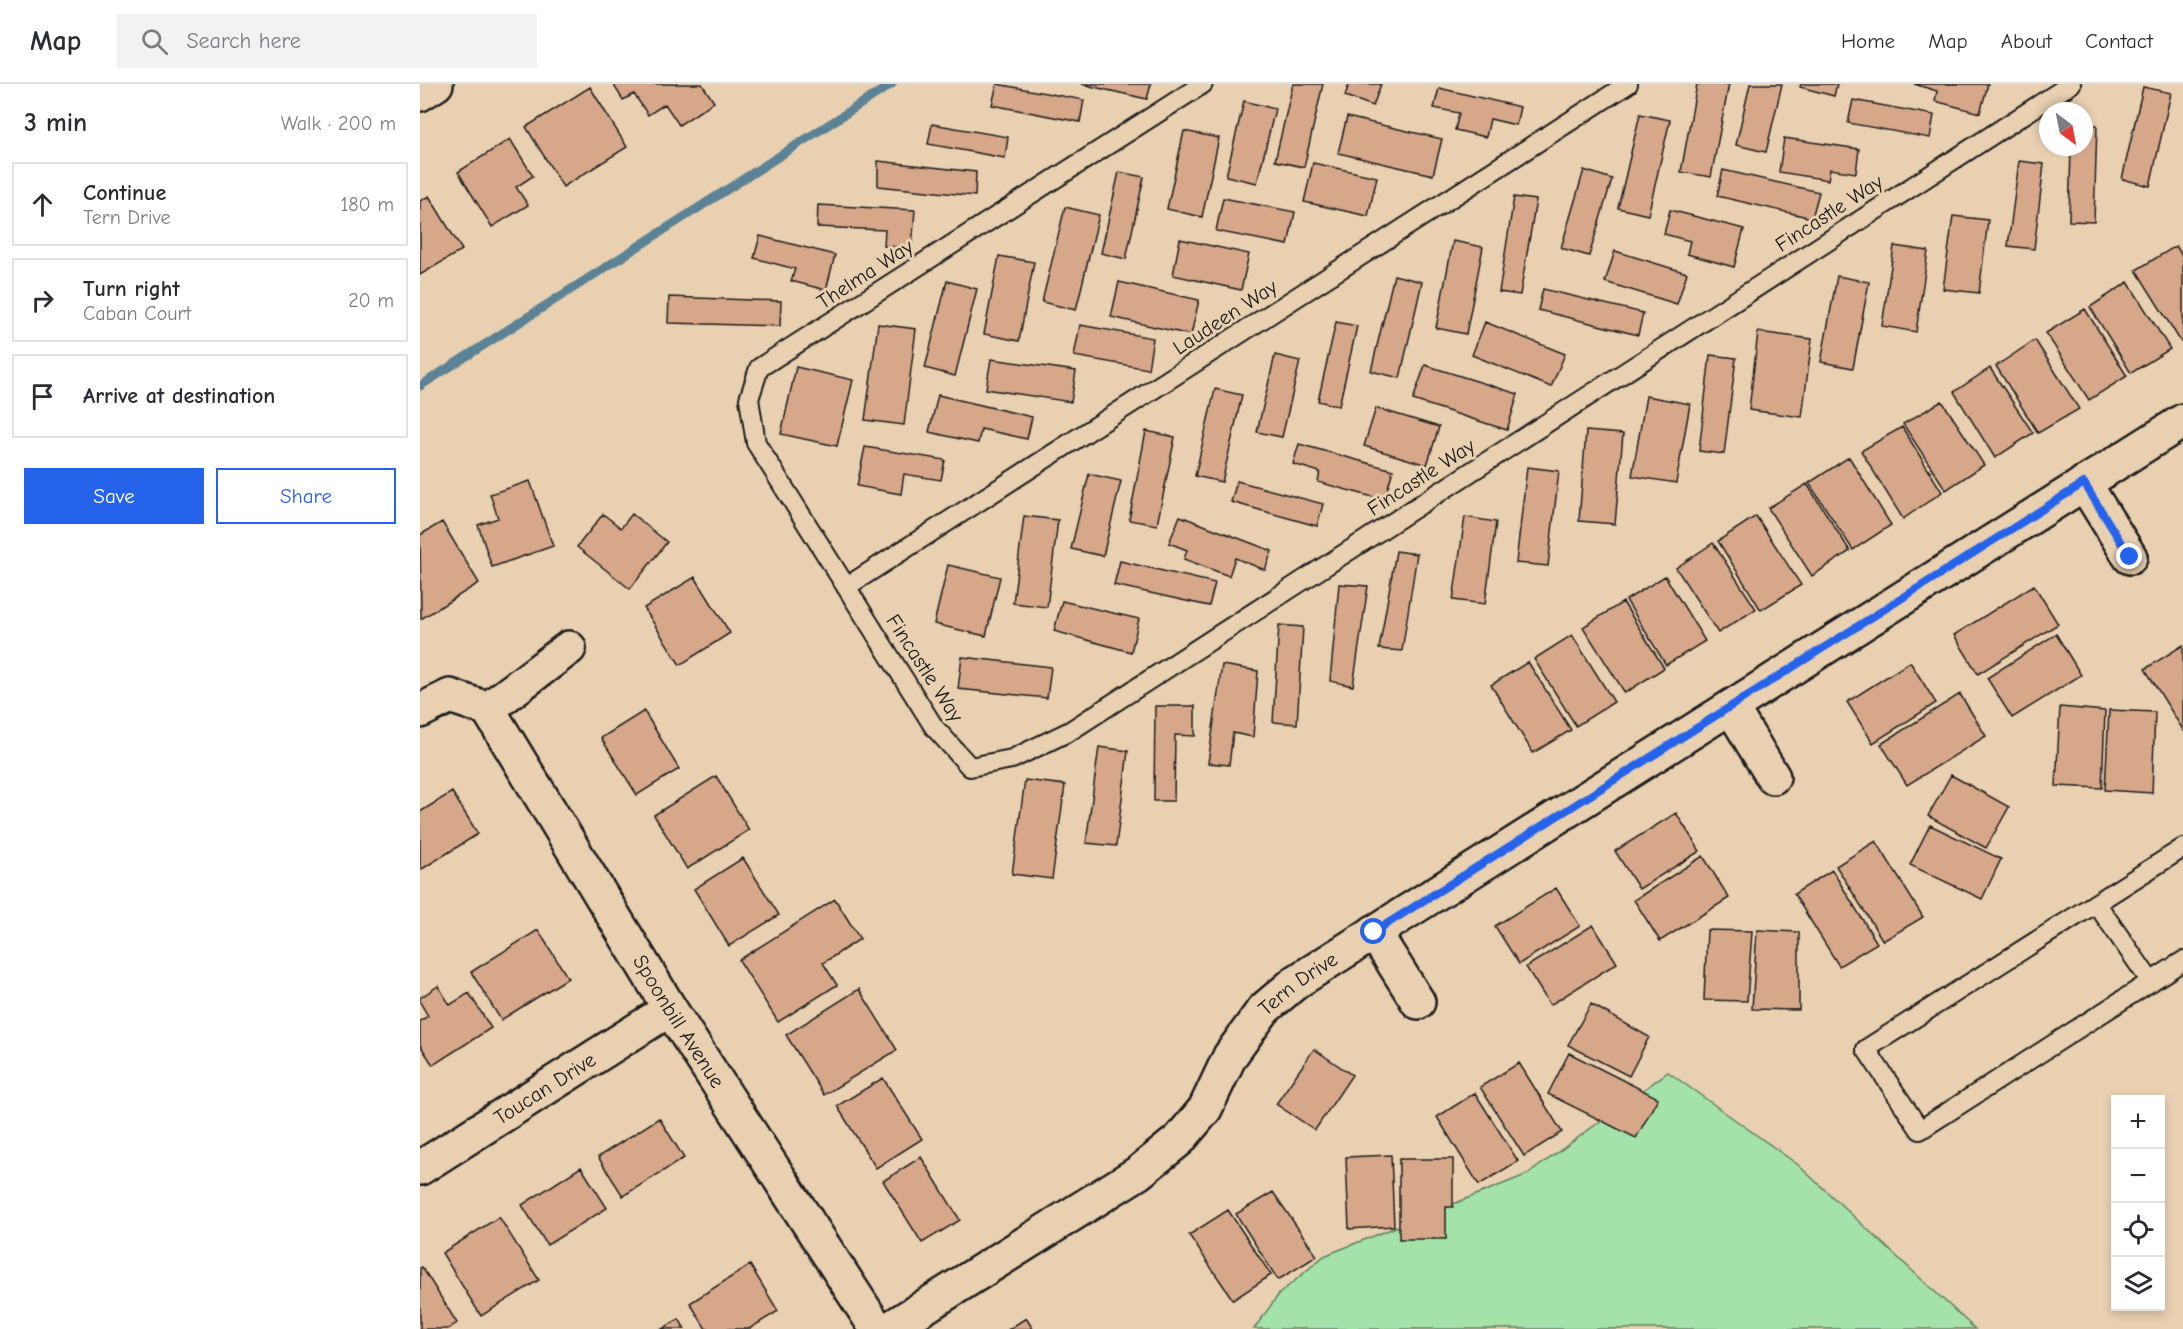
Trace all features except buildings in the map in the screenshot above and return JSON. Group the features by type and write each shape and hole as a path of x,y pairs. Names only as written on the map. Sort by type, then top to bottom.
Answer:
{"street":[{"path":"420,94 436,84"},
{"name":"Tern Drive","path":"889,1329 1138,1173 1179,1140 1205,1109 1230,1056 1264,1009 1296,982 2183,421"},
{"path":"2084,483 2130,557"},
{"path":"420,711 450,696 488,709 569,648"},
{"path":"1731,707 1773,777"},
{"name":"Spoonbill Avenue","path":"488,709 670,1009 877,1329"},
{"path":"1374,932 1418,1002"},
{"name":"Toucan Drive","path":"420,1168 670,1009"}],"lane":[{"name":"Thelma Way","path":"846,587 756,443 749,399 759,368 1203,84"},
{"name":"Laudeen Way","path":"846,587 1628,84"},
{"name":"Fincastle Way","path":"846,587 934,727 970,767 1012,759 1070,731 2071,84"},
{"path":"2183,848 1866,1049 1920,1130 2183,962"},
{"path":"2096,903 2151,982"}],"green space":[{"path":"1668,1072 1797,1164 1975,1329 1254,1329 1279,1294 1324,1256 1528,1174"}],"waterway":[{"path":"420,386 892,84"}],"route":[{"path":"1374,932 2084,483 2130,557"}]}
